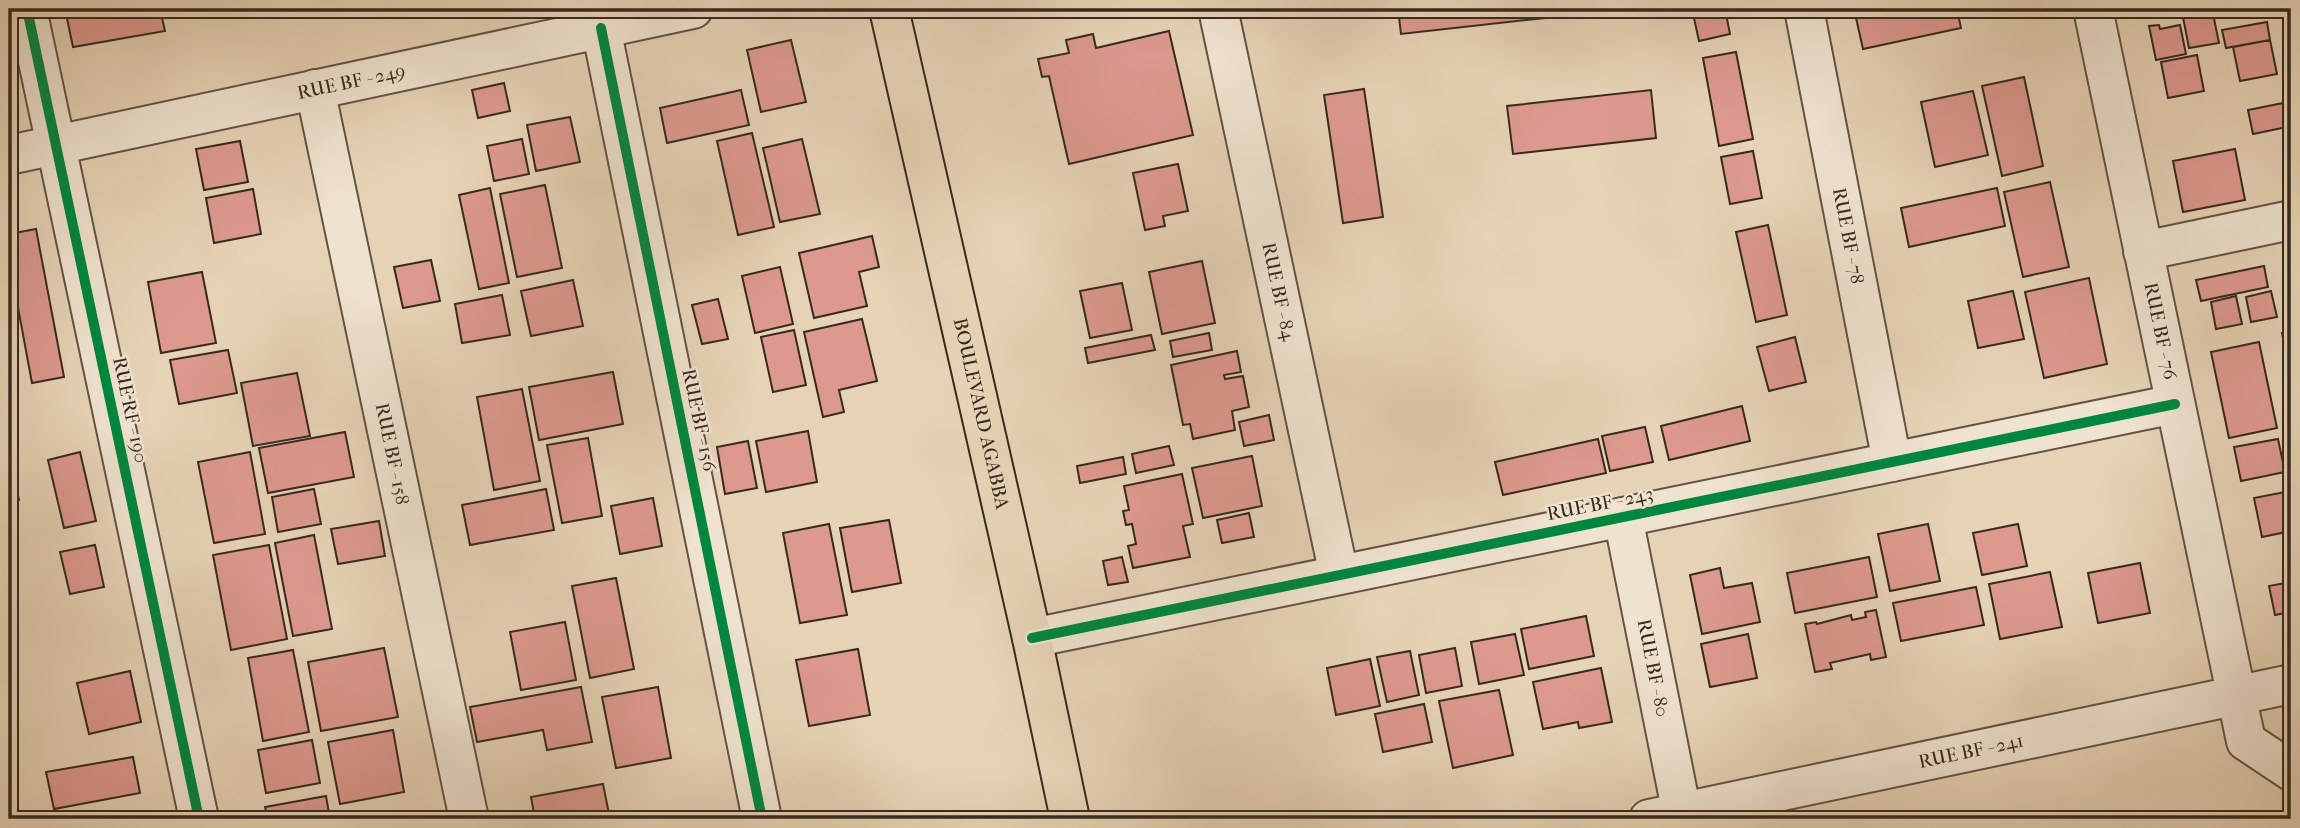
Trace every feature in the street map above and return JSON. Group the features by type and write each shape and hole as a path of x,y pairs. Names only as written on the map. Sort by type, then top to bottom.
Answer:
{"main road":[{"name":"BOULEVARD AGABBA","path":"889,9 1032,638 1070,819"}],"street":[{"name":"RUE RF - 190","path":"27,9 199,819"},
{"name":"RUE BF - 249","path":"9,155 693,9"},
{"name":"RUE BF - 84","path":"1219,9 1339,575"},
{"name":"RUE BF - 78","path":"1804,9 1892,462"},
{"name":"RUE BF - 76","path":"2093,9 2246,741 2291,771"},
{"name":"RUE BF - 156","path":"601,28 762,819"},
{"name":"RUE BF - 158","path":"315,89 469,819"},
{"path":"2143,251 2291,220"},
{"name":"RUE BF - 243","path":"1032,638 2175,404"},
{"name":"RUE BF - 80","path":"1623,517 1671,817"},
{"name":"RUE BF - 241","path":"1671,817 2291,684"}],"building":[{"path":"65,9 160,9 165,31 73,47"},
{"path":"1398,9 1544,9 1545,18 1401,34"},
{"path":"1692,9 1725,9 1730,34 1699,41"},
{"path":"1854,9 1957,9 1961,28 1863,49"},
{"path":"2212,9 2219,43 2189,48 2182,12"},
{"path":"2267,22 2270,40 2226,48 2222,30"},
{"path":"2159,25 2160,29 2180,25 2186,54 2156,60 2149,26"},
{"path":"1169,31 1193,135 1069,164 1049,76 1042,77 1038,59 1069,53 1066,40 1093,34 1096,48"},
{"path":"791,40 806,102 761,112 747,50"},
{"path":"2270,40 2277,74 2240,81 2233,47"},
{"path":"1736,52 1753,139 1719,146 1703,58"},
{"path":"2197,55 2204,91 2168,98 2161,62"},
{"path":"2024,77 2043,166 2002,176 1982,86"},
{"path":"504,83 510,111 478,118 472,90"},
{"path":"1364,89 1383,217 1343,223 1324,95"},
{"path":"741,90 749,125 667,143 660,108"},
{"path":"1651,90 1656,138 1513,154 1507,106"},
{"path":"1973,91 1988,155 1935,167 1921,102"},
{"path":"2283,103 2287,127 2253,134 2248,110"},
{"path":"570,117 580,162 536,171 527,125"},
{"path":"752,133 774,227 738,235 717,141"},
{"path":"522,139 529,174 494,181 487,146"},
{"path":"802,139 820,214 780,222 763,148"},
{"path":"240,141 248,182 204,190 196,149"},
{"path":"2235,149 2245,200 2183,212 2173,161"},
{"path":"1753,151 1762,198 1730,204 1721,157"},
{"path":"1178,164 1188,211 1163,216 1165,226 1145,230 1133,173"},
{"path":"2050,182 2069,267 2023,277 2004,192"},
{"path":"545,185 562,268 517,277 500,194"},
{"path":"490,188 509,283 479,289 459,195"},
{"path":"1997,188 2005,226 1909,247 1901,208"},
{"path":"253,189 261,234 214,243 206,198"},
{"path":"1768,225 1787,315 1756,322 1736,232"},
{"path":"36,229 64,377 32,383 9,259 9,234"},
{"path":"872,236 879,267 859,272 867,306 814,318 799,253"},
{"path":"431,260 440,301 403,308 394,267"},
{"path":"1202,261 1215,323 1162,334 1149,272"},
{"path":"2264,266 2268,287 2201,301 2196,280"},
{"path":"780,267 793,324 755,333 742,276"},
{"path":"202,272 216,343 161,353 148,282"},
{"path":"2089,278 2107,364 2044,378 2025,292"},
{"path":"573,280 583,326 531,336 521,291"},
{"path":"1122,283 1132,330 1090,338 1080,291"},
{"path":"2013,291 2024,339 1978,348 1968,301"},
{"path":"2271,291 2277,317 2251,322 2246,297"},
{"path":"502,295 510,335 462,343 455,304"},
{"path":"2236,296 2242,324 2216,329 2211,302"},
{"path":"718,299 728,339 702,344 692,305"},
{"path":"862,319 877,381 839,390 844,412 823,417 804,332"},
{"path":"794,330 806,385 773,392 761,337"},
{"path":"2291,331 2291,378 2282,333"},
{"path":"1209,333 1212,350 1173,357 1170,341"},
{"path":"1151,335 1155,350 1088,363 1085,348"},
{"path":"1795,337 1806,382 1769,391 1757,347"},
{"path":"2259,342 2277,428 2229,438 2211,352"},
{"path":"228,350 237,393 179,404 170,360"},
{"path":"1237,351 1241,372 1224,375 1225,379 1243,376 1249,407 1232,411 1235,430 1193,439 1190,424 1183,425 1171,365"},
{"path":"613,372 623,424 539,440 529,387"},
{"path":"297,373 310,436 253,446 241,383"},
{"path":"522,389 540,481 494,490 477,397"},
{"path":"1742,406 1750,441 1669,460 1661,426"},
{"path":"1269,415 1274,440 1244,446 1239,422"},
{"path":"1645,427 1653,462 1610,471 1602,436"},
{"path":"808,431 817,482 766,492 756,441"},
{"path":"345,432 354,477 268,493 259,448"},
{"path":"588,438 602,516 562,523 547,445"},
{"path":"1598,439 1606,473 1503,495 1495,462"},
{"path":"2278,439 2285,472 2241,481 2234,447"},
{"path":"748,441 757,488 725,494 717,447"},
{"path":"1169,446 1174,465 1136,473 1132,454"},
{"path":"80,452 96,521 64,528 48,460"},
{"path":"250,452 265,534 214,543 198,462"},
{"path":"9,453 19,500 9,502"},
{"path":"1252,456 1262,506 1203,518 1192,468"},
{"path":"1123,457 1126,474 1080,483 1077,466"},
{"path":"1182,474 1193,524 1183,526 1190,557 1133,568 1128,546 1136,544 1132,524 1126,525 1123,511 1129,510 1124,486"},
{"path":"314,489 321,524 278,532 272,497"},
{"path":"546,489 554,530 470,545 462,505"},
{"path":"2291,491 2291,531 2262,537 2254,498"},
{"path":"653,498 662,546 620,554 611,506"},
{"path":"1249,513 1254,537 1222,543 1217,520"},
{"path":"889,520 901,583 852,592 840,528"},
{"path":"379,521 385,556 338,564 331,529"},
{"path":"829,524 847,615 800,623 783,533"},
{"path":"1928,524 1940,581 1890,591 1878,534"},
{"path":"2018,524 2027,566 1982,575 1973,533"},
{"path":"314,535 332,629 293,636 275,543"},
{"path":"95,545 104,587 70,594 60,552"},
{"path":"269,545 287,639 231,650 213,555"},
{"path":"1122,557 1128,582 1108,585 1103,561"},
{"path":"1869,557 1877,597 1795,613 1787,573"},
{"path":"2140,563 2150,613 2098,623 2088,573"},
{"path":"1720,568 1724,588 1752,583 1760,622 1702,634 1690,575"},
{"path":"2050,572 2062,627 2000,639 1989,584"},
{"path":"616,578 634,669 590,678 572,586"},
{"path":"2291,582 2291,612 2275,615 2269,586"},
{"path":"1976,587 1984,625 1901,641 1893,603"},
{"path":"1876,610 1886,657 1871,660 1870,654 1830,663 1832,669 1815,672 1805,624 1817,624 1851,615 1852,620 1866,617 1865,612"},
{"path":"1586,616 1594,656 1529,669 1521,629"},
{"path":"565,622 576,680 521,690 510,632"},
{"path":"1515,634 1524,675 1479,684 1471,642"},
{"path":"1748,634 1757,678 1710,687 1701,644"},
{"path":"384,648 398,717 321,731 308,662"},
{"path":"1455,648 1462,686 1426,693 1419,655"},
{"path":"858,649 870,715 809,726 796,660"},
{"path":"293,650 309,732 263,741 248,658"},
{"path":"1410,651 1419,695 1387,702 1377,657"},
{"path":"1370,659 1380,706 1336,715 1327,668"},
{"path":"1601,668 1612,722 1579,728 1578,722 1543,729 1533,682"},
{"path":"130,671 141,722 89,734 77,683"},
{"path":"581,687 592,742 547,750 543,730 477,742 470,707"},
{"path":"658,687 671,758 616,768 602,697"},
{"path":"1499,690 1513,755 1453,768 1439,701"},
{"path":"1424,704 1432,742 1383,752 1375,714"},
{"path":"393,730 404,792 340,804 328,742"},
{"path":"312,740 320,783 266,793 258,750"},
{"path":"133,757 140,793 54,809 46,772"},
{"path":"603,784 610,819 535,819 531,797"},
{"path":"326,796 330,819 268,819 265,807"}],"cycle path":[{"path":"27,9 199,819"},
{"path":"601,28 762,819"},
{"path":"1032,638 2175,404"}]}
